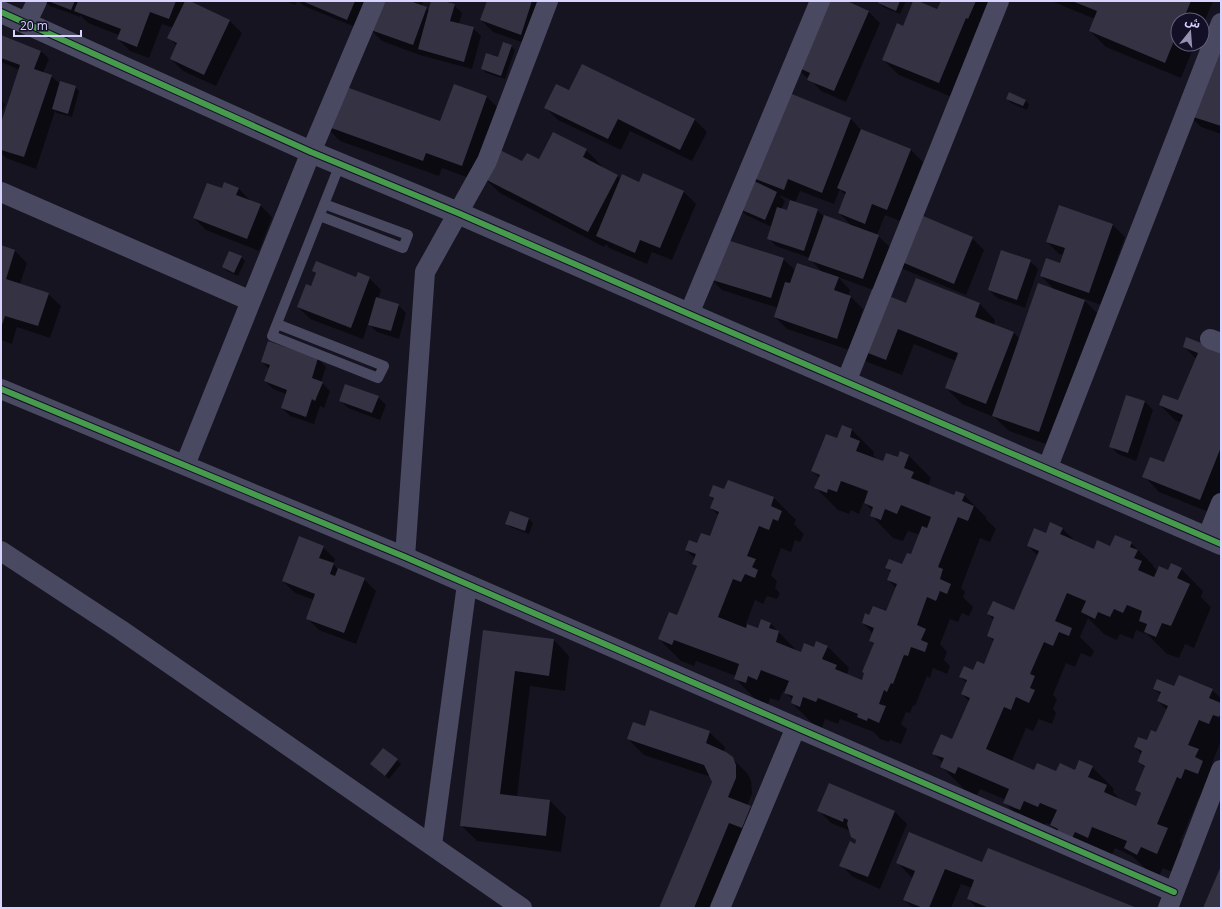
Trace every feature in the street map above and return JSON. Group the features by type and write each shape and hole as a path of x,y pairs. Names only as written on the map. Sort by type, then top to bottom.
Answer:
{"street":[{"path":"26,24 37,1"},
{"path":"185,465 375,1"},
{"path":"405,557 425,272 487,161 548,1"},
{"path":"689,314 820,1"},
{"path":"846,382 999,1"},
{"path":"1,12 312,152 458,213 1214,541 1221,503"},
{"path":"1047,469 1215,56 1221,22"},
{"path":"1,192 251,302"},
{"path":"1,389 405,557 796,727 1171,900 1221,770"},
{"path":"1,551 121,630 522,908"},
{"path":"432,845 466,584"},
{"path":"720,908 796,727"}],"lane":[{"path":"277,324 384,366 378,378 272,336 340,164"},
{"path":"320,216 403,248 408,235 324,204"}],"building":[{"path":"48,1 75,1 71,10"},
{"path":"78,1 176,1 169,19 150,12 137,47 117,39 121,29 74,11"},
{"path":"185,1 190,1 230,20 204,75 170,59 177,43 167,38"},
{"path":"302,1 355,1 347,20"},
{"path":"378,1 410,1 427,7 413,45 368,29"},
{"path":"431,1 443,1 455,4 450,21 474,27 464,62 418,49"},
{"path":"487,1 532,1 521,35 480,20"},
{"path":"818,1 847,1 869,11 834,91 807,80 810,73 793,65"},
{"path":"879,1 900,1 896,11 878,3"},
{"path":"913,1 918,1 937,9 941,1 976,1 968,19 966,18 939,83 882,60 897,23 903,26"},
{"path":"1072,1 1191,1 1186,12 1170,12 1170,51 1165,63 1089,31 1097,11"},
{"path":"1,35 41,51 34,69 52,75 24,157 1,150 1,123 20,65 1,58"},
{"path":"503,42 512,45 501,76 481,69 486,53 498,57"},
{"path":"1221,45 1221,126 1187,115"},
{"path":"582,64 695,119 680,150 618,119 608,139 544,108 556,84 569,90"},
{"path":"60,81 76,86 68,114 52,109"},
{"path":"338,84 440,121 454,84 487,96 462,166 426,153 423,161 323,125"},
{"path":"782,90 851,118 822,193 788,179 784,190 748,176"},
{"path":"1009,92 1026,100 1023,106 1006,99"},
{"path":"861,129 911,149 887,210 872,204 865,224 838,213 846,192 837,188"},
{"path":"553,132 587,149 583,157 618,175 588,232 483,178 498,149 522,161 527,153 539,159"},
{"path":"643,173 684,191 660,248 640,240 635,253 596,236 622,174 639,182"},
{"path":"750,179 777,192 765,220 737,208"},
{"path":"224,182 239,188 236,195 261,204 247,239 193,218 207,183 222,188"},
{"path":"790,200 818,209 804,251 767,239 777,207 787,210"},
{"path":"1059,205 1113,224 1089,293 1040,276 1046,258 1060,263 1065,248 1046,242"},
{"path":"909,210 973,237 954,284 890,257"},
{"path":"824,215 879,235 863,279 808,260"},
{"path":"721,238 784,258 771,298 709,279"},
{"path":"1,245 15,250 6,279 49,293 38,326 5,316 1,328"},
{"path":"1001,250 1031,260 1017,300 988,290"},
{"path":"229,251 242,256 234,273 222,267"},
{"path":"316,261 356,277 358,272 370,277 351,328 297,307 306,284 311,286 316,273 312,271"},
{"path":"797,263 839,277 834,290 851,296 837,339 774,317 785,282 790,283"},
{"path":"916,278 980,303 975,317 1014,332 986,404 945,388 958,353 898,329 886,360 850,346 872,289 906,303"},
{"path":"1038,283 1085,300 1039,432 992,416"},
{"path":"376,297 399,304 391,331 368,325"},
{"path":"1186,337 1221,351 1221,447 1200,500 1142,477 1150,457 1164,462 1183,415 1159,405 1163,395 1178,400 1198,353 1183,347"},
{"path":"268,341 318,358 312,378 323,382 315,401 312,399 306,417 281,408 287,390 264,381 270,365 261,362"},
{"path":"345,384 379,396 372,413 339,401"},
{"path":"1126,395 1145,401 1128,453 1109,447"},
{"path":"842,425 852,429 850,437 860,441 856,451 883,461 886,453 898,457 900,451 909,455 904,468 914,472 911,478 954,495 956,491 965,494 962,501 974,506 968,521 958,517 938,567 943,569 940,579 951,584 947,594 940,591 936,601 927,597 917,625 926,629 921,640 928,643 925,652 911,647 908,656 904,655 893,684 891,683 887,692 884,690 879,704 886,706 879,723 868,718 867,721 857,717 858,714 818,698 816,702 803,697 800,707 791,703 793,696 784,693 789,681 761,670 757,680 748,676 746,683 734,679 739,664 674,640 672,645 658,639 669,612 677,615 697,566 692,564 696,554 685,550 689,540 697,543 701,533 710,536 719,512 710,508 714,498 709,496 713,485 724,489 728,480 774,497 771,506 782,511 778,521 773,519 769,530 759,526 747,556 756,559 752,567 758,570 755,578 745,574 741,582 733,579 718,617 746,628 747,624 758,628 761,619 771,623 769,628 779,631 776,642 801,652 804,643 814,647 816,641 828,646 822,659 837,665 835,669 862,680 864,673 862,672 874,643 869,641 874,628 862,623 865,613 869,615 873,606 886,611 897,584 887,580 891,570 885,568 889,559 902,564 907,553 911,554 922,526 927,528 931,517 901,505 897,514 885,509 881,520 870,516 873,507 864,503 868,491 841,481 837,492 828,489 827,493 814,488 820,475 811,471 826,434 837,438"},
{"path":"510,511 529,518 525,531 505,524"},
{"path":"1050,522 1063,528 1060,534 1094,549 1097,540 1110,546 1115,535 1132,542 1130,547 1138,550 1134,558 1142,561 1138,570 1154,577 1159,566 1168,570 1171,563 1182,568 1177,578 1190,584 1171,626 1162,623 1156,637 1144,632 1147,624 1139,621 1142,611 1127,605 1123,613 1114,609 1110,617 1098,612 1095,619 1081,612 1086,601 1067,593 1055,621 1072,628 1069,636 1059,632 1053,646 1044,642 1030,674 1035,676 1030,688 1035,690 1029,703 1016,697 1011,710 1004,707 986,749 1034,770 1037,763 1056,771 1060,763 1075,770 1079,760 1093,766 1088,777 1107,785 1104,792 1136,806 1141,793 1135,790 1145,766 1138,762 1142,751 1134,747 1138,737 1147,740 1151,730 1156,732 1168,706 1157,701 1161,692 1153,689 1157,679 1174,686 1179,675 1213,689 1209,698 1221,703 1221,713 1219,717 1213,715 1209,724 1199,720 1188,745 1199,749 1195,757 1203,761 1198,774 1185,769 1181,779 1177,777 1157,824 1168,828 1157,854 1141,847 1137,855 1124,848 1127,841 1092,827 1088,838 1075,832 1071,840 1057,834 1058,829 1050,825 1057,810 1040,803 1038,807 1024,801 1020,810 1003,803 1009,789 958,767 955,774 940,767 944,758 932,754 941,734 952,739 970,698 961,694 967,680 959,677 964,666 973,670 977,661 984,664 994,639 987,636 994,617 987,614 993,601 1014,610 1039,551 1027,546 1034,528 1046,533"},
{"path":"299,536 324,546 319,558 334,563 330,574 335,576 338,568 365,578 344,633 306,619 315,594 282,581"},
{"path":"483,630 554,639 549,676 515,671 500,794 550,800 546,836 460,826"},
{"path":"650,710 710,731 706,743 726,752 733,757 736,765 736,778 728,797 751,806 742,828 729,823 694,908 659,908 712,782 704,765 627,739 633,722 645,726"},
{"path":"383,748 398,759 385,776 370,764"},
{"path":"829,783 895,811 868,877 839,866 850,841 855,844 856,840 851,837 847,824 848,820 844,818 843,822 817,811"},
{"path":"909,832 982,862 988,848 1137,908 989,908 967,899 974,880 945,869 929,908 923,908 903,900 915,871 896,863"},
{"path":"1221,866 1221,908 1203,908"}],"cycle path":[{"path":"1,12 311,152 458,213 1221,544"},
{"path":"1,389 405,557 1174,892"}]}
